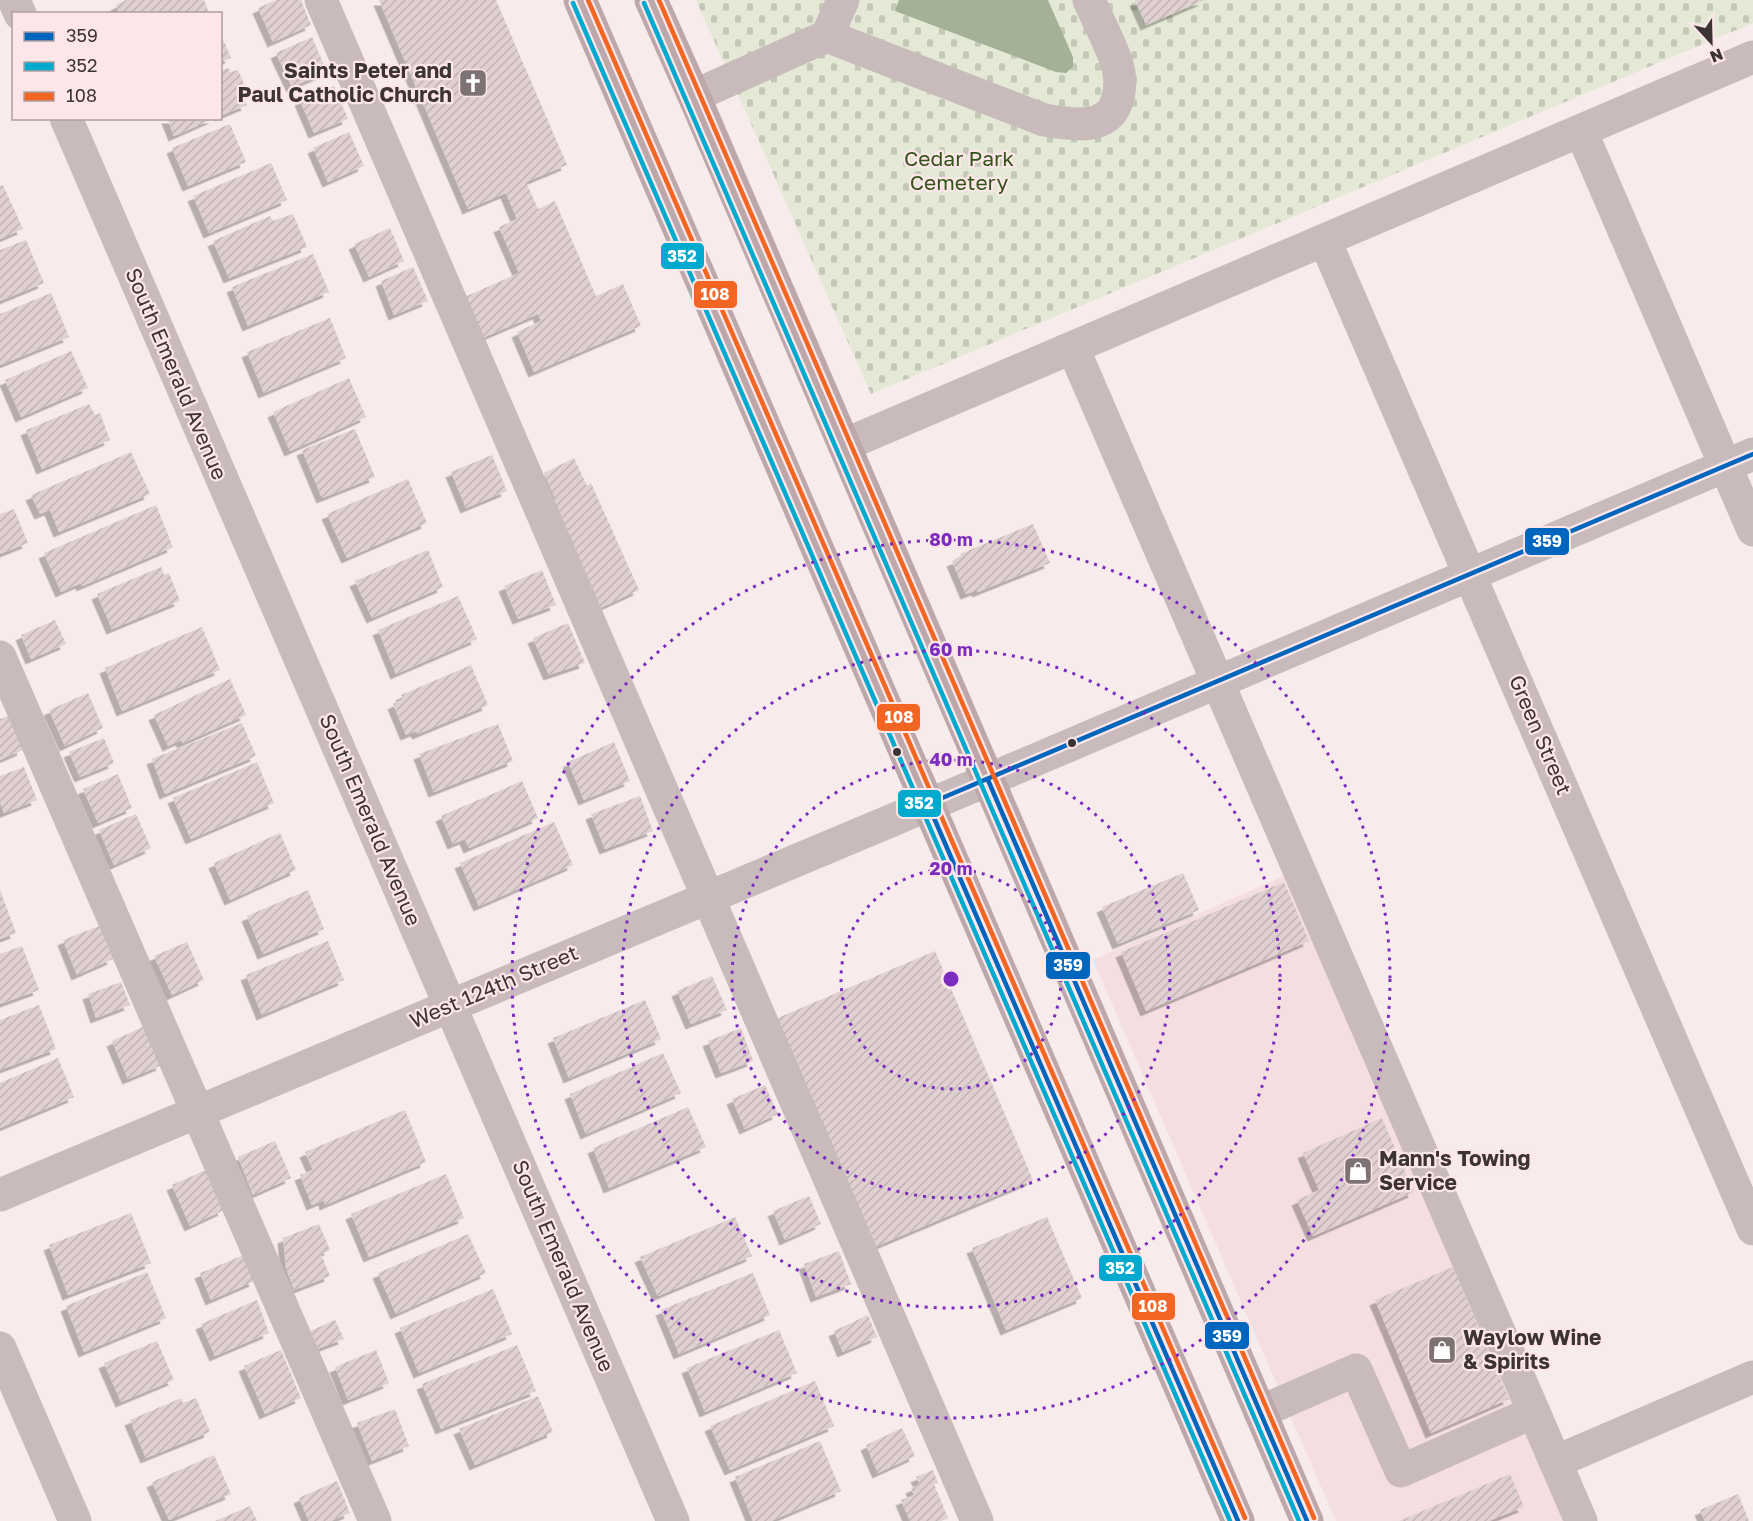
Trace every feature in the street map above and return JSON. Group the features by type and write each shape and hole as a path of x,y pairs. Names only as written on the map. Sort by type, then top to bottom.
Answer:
{"main road":[{"path":"580,0 1238,1521"},
{"path":"651,0 1306,1521"}],"street":[{"path":"321,0 977,1521"},
{"path":"694,96 827,36 843,0"},
{"path":"827,36 1044,120 1066,124 1085,124 1104,119 1114,108 1121,88 1117,65 1089,0"},
{"path":"843,445 1753,57"},
{"name":"South Emerald Avenue","path":"67,120 673,1521"},
{"path":"1581,131 1739,460 1753,530"},
{"name":"Green Street","path":"1325,241 1750,1215"},
{"path":"1073,348 1581,1521"},
{"name":"West 124th Street","path":"0,1195 988,780 1739,460"},
{"path":"0,657 375,1521"},
{"path":"0,1348 75,1521"},
{"path":"1260,1412 1356,1370 1401,1471 1534,1412"},
{"path":"1555,1462 1753,1377"}],"shaded area":[{"path":"899,0 1048,0 1073,57 1073,67 1066,73 1056,72 895,11"},
{"path":"1293,872 1574,1521 1336,1521 1093,960"}],"green space":[{"name":"Cedar Park Cemetery","path":"696,0 1753,0 1753,23 871,394"}],"building":[{"path":"126,0 204,0 209,12 118,12 116,5"},
{"path":"276,0 301,0 311,25 273,42 258,8"},
{"path":"379,0 496,0 567,165 526,182 538,209 555,201 596,296 623,284 641,326 534,372 517,332 541,321 538,314 480,339 462,298 519,273 499,227 517,219 506,193 468,209"},
{"path":"1135,0 1205,0 1146,25"},
{"path":"222,37 231,58 222,61"},
{"path":"312,37 327,72 292,87 276,53"},
{"path":"228,68 231,72 238,70 245,86 239,89 247,105 222,115 222,70"},
{"path":"334,86 348,119 314,133 300,100"},
{"path":"168,120 210,120 174,136"},
{"path":"230,124 246,162 188,186 172,148"},
{"path":"349,132 364,166 328,182 313,148"},
{"path":"271,163 287,200 209,233 193,196"},
{"path":"3,185 23,229 0,239 0,186"},
{"path":"293,214 307,247 229,278 213,241 270,216 273,221"},
{"path":"390,228 404,261 369,277 354,244"},
{"path":"26,240 44,283 0,301 0,250"},
{"path":"313,254 329,292 248,326 232,287"},
{"path":"413,267 428,301 394,315 381,281"},
{"path":"51,293 69,337 0,365 0,314"},
{"path":"330,318 346,358 264,393 247,352"},
{"path":"71,351 88,388 21,417 5,380"},
{"path":"349,378 366,417 290,451 273,412"},
{"path":"89,404 95,415 100,413 110,440 42,469 26,430"},
{"path":"355,429 375,477 322,498 302,450"},
{"path":"131,452 150,494 59,532 50,510 40,514 31,495"},
{"path":"492,455 507,491 466,508 451,472"},
{"path":"574,458 587,486 591,483 639,590 600,608 552,502 556,500 544,473"},
{"path":"408,479 427,523 347,558 327,514"},
{"path":"156,505 173,547 82,586 81,583 61,592 44,553"},
{"path":"14,509 28,543 0,554 0,514"},
{"path":"1033,524 1050,563 978,592 977,590 966,594 952,561 962,557 960,554"},
{"path":"428,550 443,587 372,618 355,581"},
{"path":"161,567 164,575 169,573 180,601 112,629 97,594"},
{"path":"542,570 556,605 518,619 504,586"},
{"path":"458,596 477,639 396,674 378,630"},
{"path":"55,620 66,644 31,659 21,635"},
{"path":"568,623 585,663 549,675 533,638"},
{"path":"202,627 220,670 122,711 105,668"},
{"path":"471,665 488,705 418,734 416,731 406,735 393,704 403,699 401,695"},
{"path":"230,679 246,715 183,743 181,740 168,746 154,715"},
{"path":"88,693 103,728 65,746 49,710"},
{"path":"8,716 23,750 0,760 0,719"},
{"path":"242,723 256,756 165,794 152,759"},
{"path":"498,724 513,761 434,792 419,754"},
{"path":"104,738 114,763 80,777 69,752"},
{"path":"614,742 630,781 584,800 568,762"},
{"path":"257,762 274,803 191,839 173,798"},
{"path":"24,767 37,800 4,813 0,802 0,776"},
{"path":"118,774 132,808 98,823 83,789"},
{"path":"522,781 538,818 469,848 465,839 453,844 441,816"},
{"path":"640,796 653,831 605,849 591,814"},
{"path":"136,814 151,848 114,865 99,830"},
{"path":"554,822 573,865 479,906 460,863"},
{"path":"280,833 296,870 230,900 214,863"},
{"path":"1183,873 1199,910 1118,944 1102,907"},
{"path":"1284,882 1309,941 1146,1011 1121,952"},
{"path":"0,890 16,933 0,939"},
{"path":"308,890 324,929 263,954 247,916"},
{"path":"99,926 113,959 77,975 63,940"},
{"path":"328,941 344,980 262,1015 246,975"},
{"path":"187,942 204,980 172,995 154,956"},
{"path":"22,946 39,990 0,1004 0,954"},
{"path":"935,951 1033,1180 870,1249 773,1020"},
{"path":"712,976 727,1010 691,1024 677,991"},
{"path":"121,982 130,1005 96,1018 88,994"},
{"path":"645,1000 661,1039 569,1078 553,1038"},
{"path":"39,1005 56,1049 0,1070 0,1020"},
{"path":"145,1026 162,1065 128,1079 112,1041"},
{"path":"741,1028 753,1061 721,1073 708,1041"},
{"path":"663,1053 681,1093 586,1134 570,1094"},
{"path":"58,1058 74,1097 0,1128 0,1083"},
{"path":"765,1085 778,1114 745,1129 732,1099"},
{"path":"688,1107 706,1147 609,1188 593,1148"},
{"path":"405,1110 426,1162 325,1205 324,1200 312,1205 300,1175 313,1170 305,1152"},
{"name":"Mann's Towing Service","path":"1382,1118 1414,1192 1313,1236 1297,1200 1319,1190 1303,1153"},
{"path":"275,1141 291,1178 253,1195 238,1157"},
{"path":"206,1170 224,1210 190,1226 172,1185"},
{"path":"446,1174 464,1218 369,1257 351,1214"},
{"path":"809,1196 821,1224 785,1240 773,1211"},
{"path":"131,1213 151,1263 68,1295 49,1245"},
{"path":"735,1217 752,1256 658,1296 640,1257"},
{"path":"1047,1217 1082,1298 1006,1330 972,1248"},
{"path":"319,1224 330,1250 321,1254 330,1276 294,1290 286,1268 283,1238"},
{"path":"468,1234 486,1273 396,1314 378,1273"},
{"path":"839,1251 851,1284 816,1297 804,1264"},
{"path":"244,1255 255,1281 211,1300 200,1273"},
{"name":"Waylow Wine & Spirits","path":"1453,1267 1509,1399 1431,1433 1375,1300"},
{"path":"147,1272 166,1318 84,1352 66,1306"},
{"path":"753,1273 770,1315 679,1354 661,1310"},
{"path":"493,1289 512,1334 419,1373 400,1328"},
{"path":"257,1300 269,1333 215,1356 201,1324"},
{"path":"868,1315 877,1337 843,1352 834,1331"},
{"path":"335,1320 344,1339 317,1349 310,1331"},
{"path":"779,1330 797,1373 705,1412 687,1368"},
{"path":"157,1341 174,1380 121,1402 104,1363"},
{"path":"517,1345 536,1391 441,1429 422,1384"},
{"path":"281,1350 301,1398 265,1414 244,1366"},
{"path":"376,1350 389,1383 348,1400 335,1367"},
{"path":"815,1381 834,1426 730,1470 710,1426"},
{"path":"538,1396 553,1432 475,1465 459,1429"},
{"path":"181,1398 183,1403 196,1398 210,1432 146,1458 130,1420"},
{"path":"395,1409 409,1446 372,1461 357,1423"},
{"path":"902,1428 915,1456 878,1473 866,1445"},
{"path":"820,1441 841,1491 771,1521 753,1521 735,1477"},
{"path":"214,1455 231,1494 169,1520 152,1482"},
{"path":"933,1470 938,1483 934,1484 948,1518 941,1521 910,1521 901,1500 914,1495 911,1488 920,1484 916,1477"},
{"path":"1510,1474 1524,1507 1489,1521 1399,1521"},
{"path":"337,1481 350,1513 331,1521 309,1521 299,1498"},
{"path":"1738,1494 1749,1521 1705,1521 1700,1510"},
{"path":"250,1506 257,1521 215,1521"}],"transit line":[{"name":"108","path":"588,0 1245,1518"},
{"name":"108","path":"659,0 1314,1518"},
{"name":"352","path":"573,3 1230,1521"},
{"name":"352","path":"644,3 1299,1521"},
{"name":"359","path":"928,804 1753,454"},
{"name":"359","path":"988,780 1307,1521"},
{"name":"359","path":"928,804 1238,1521"}],"place":[{"name":"Saints Peter and Paul Catholic Church","path":"473,83"},
{"name":"Mann's Towing Service","path":"1358,1171"},
{"name":"Waylow Wine & Spirits","path":"1442,1350"}]}
